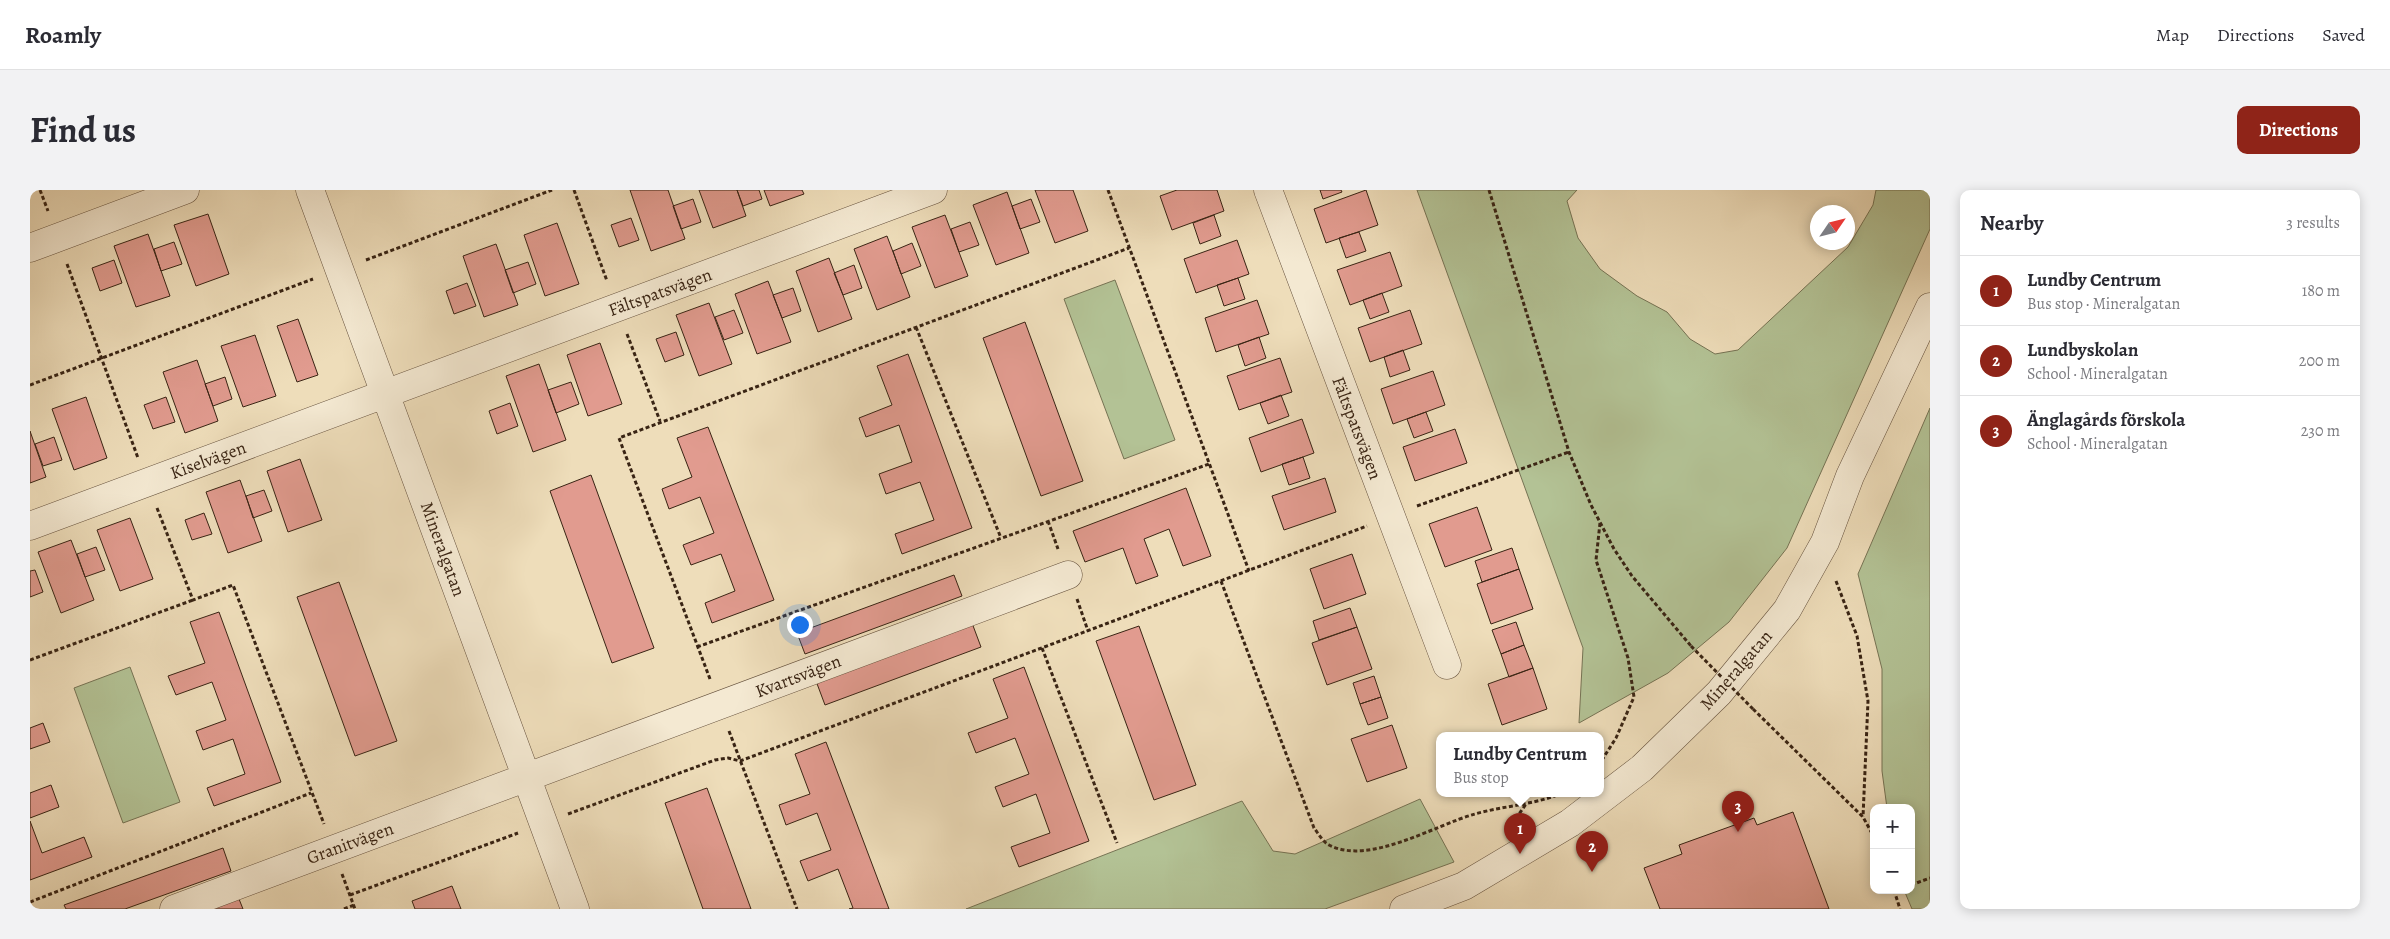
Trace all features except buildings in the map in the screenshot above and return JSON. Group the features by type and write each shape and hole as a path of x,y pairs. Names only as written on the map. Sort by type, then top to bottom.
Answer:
{"street":[{"path":"30,248 185,190"},
{"name":"Mineralgatan","path":"310,190 576,909"},
{"name":"Fältspatsvägen","path":"386,394 933,190"},
{"name":"Fältspatsvägen","path":"1268,190 1447,665"},
{"name":"Mineralgatan","path":"1404,909 1432,904 1570,823 1642,768 1719,693 1787,610 1825,542 1850,476 1930,306"},
{"name":"Kiselvägen","path":"30,526 386,394"},
{"name":"Kvartsvägen","path":"527,777 1068,575"},
{"name":"Granitvägen","path":"174,909 527,777"}],"path":[{"path":"40,190 49,215"},
{"path":"30,385 552,190"},
{"path":"1108,190 1249,570"},
{"path":"1489,190 1569,452 1591,505 1632,576 1691,646 1863,817 1870,830"},
{"path":"797,909 740,761 714,707 697,647 619,438 1129,248"},
{"path":"65,260 193,600"},
{"path":"916,327 1001,538"},
{"path":"560,817 715,760 728,758 740,761 1569,452"},
{"path":"697,647 1209,464"},
{"path":"1600,521 1596,560 1628,658 1634,697 1616,738 1604,757"},
{"path":"1221,581 1314,828 1328,845 1350,851 1372,850 1475,814 1542,801 1552,797"},
{"path":"1836,581 1857,636 1868,701 1863,817"},
{"path":"30,660 233,585 312,792 340,847 350,895 355,907 344,909"},
{"path":"1042,648 1117,843"},
{"path":"30,902 312,792"},
{"path":"1509,827 1526,804"},
{"path":"350,895 528,829"},
{"path":"1915,884 1930,878"},
{"path":"1896,894 1900,909"}],"green space":[{"path":"1417,190 1577,190 1567,201 1578,238 1600,269 1637,296 1667,312 1690,339 1715,354 1738,350 1845,250 1855,250 1855,235 1873,205 1876,190 1930,190 1930,229 1787,548 1729,622 1668,673 1579,723 1583,648"},
{"path":"1115,280 1175,440 1124,459 1064,299"},
{"path":"1930,408 1930,909 1912,909 1906,894 1915,894 1915,804 1886,804 1882,771 1882,669 1858,574"},
{"path":"130,667 180,802 123,823 74,688"},
{"path":"1420,799 1454,862 1325,909 966,909 1242,801 1273,851 1295,854"}],"place":[{"name":"Änglagårds förskola","path":"1738,832"},
{"name":"Lundby Centrum","path":"1520,854"},
{"name":"Lundbyskolan","path":"1592,872"}]}
